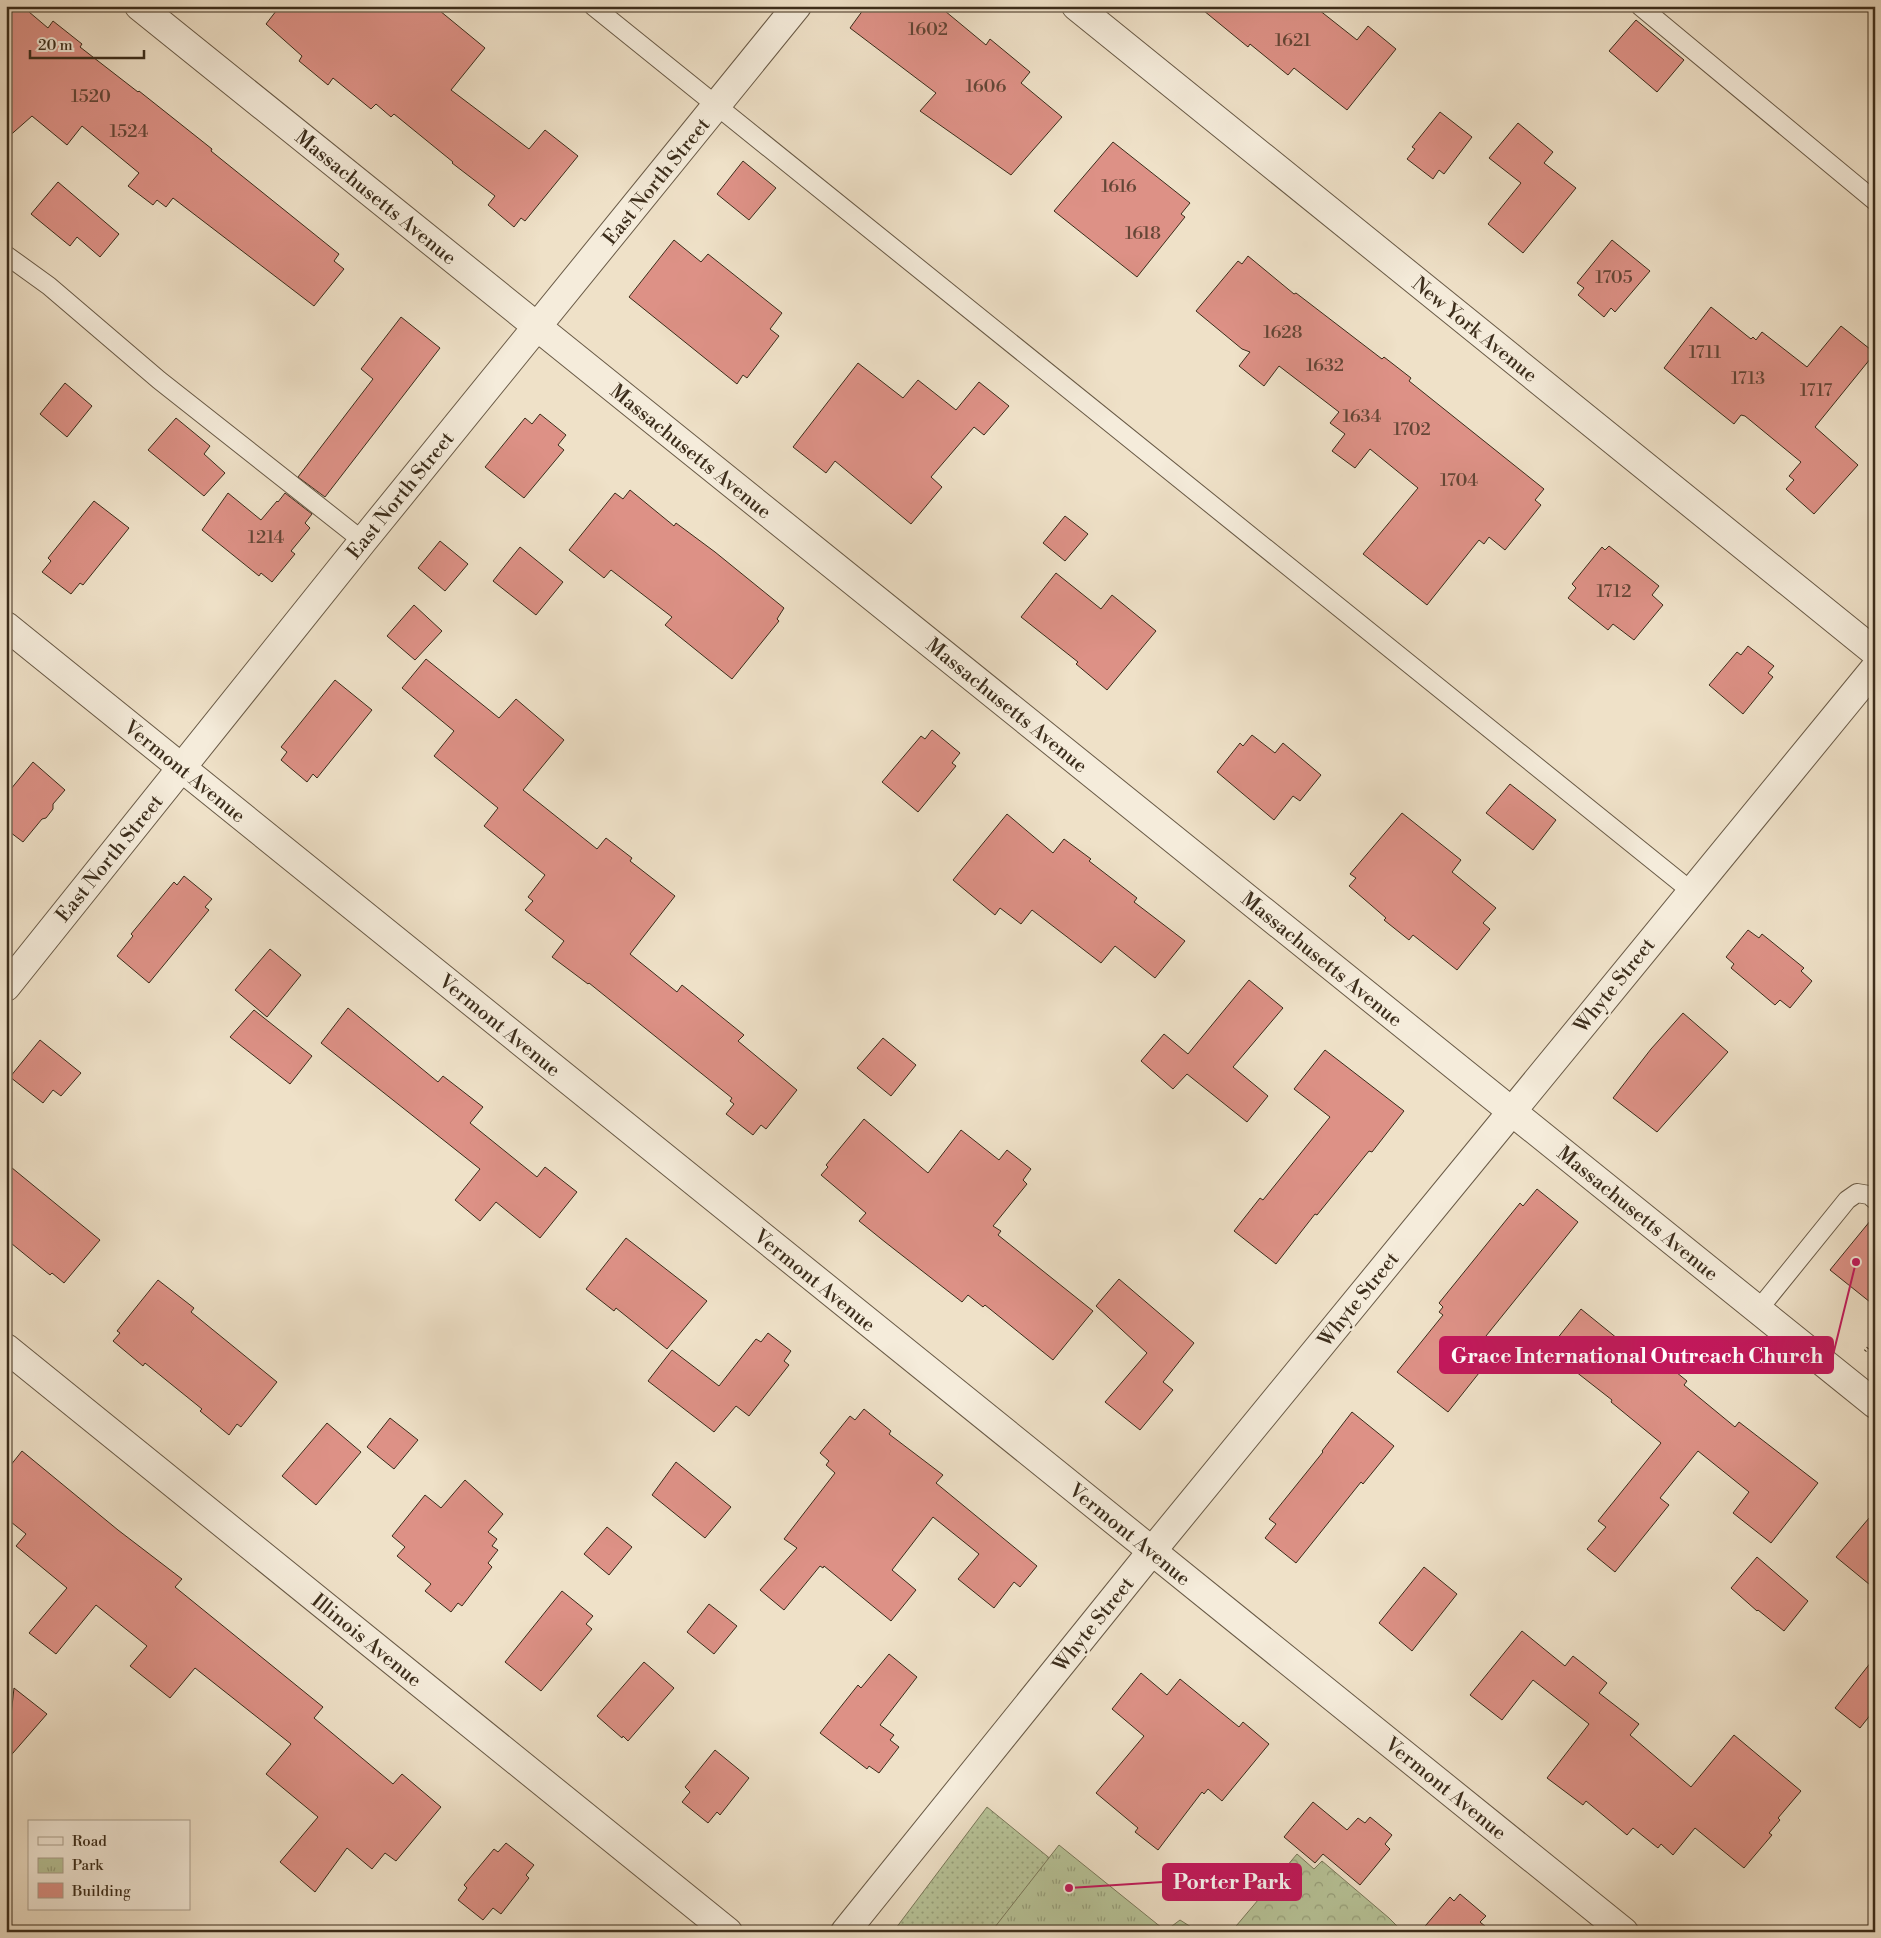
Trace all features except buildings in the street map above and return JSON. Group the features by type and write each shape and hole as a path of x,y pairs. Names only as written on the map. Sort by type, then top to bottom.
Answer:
{"street":[{"name":"Massachusetts Avenue","path":"139,6 1875,1404"},
{"name":"East North Street","path":"6,987 363,541 797,6"},
{"name":"New York Avenue","path":"1076,6 1875,652"},
{"name":"Vermont Avenue","path":"6,626 1624,1932"},
{"name":"Whyte Street","path":"845,1932 1152,1551 1875,668"},
{"name":"Illinois Avenue","path":"6,1348 728,1932"}],"lane":[{"path":"593,6 1692,890"},
{"path":"1640,6 1875,201"},
{"path":"6,255 49,286 158,380 363,541"},
{"path":"1758,1310 1847,1200 1857,1192 1869,1195 1875,1200"}],"path":[{"path":"1865,1351 1875,1340"}],"green space":[{"path":"987,1807 1140,1932 893,1932"},
{"path":"1059,1845 1167,1932 991,1932"},
{"path":"1297,1854 1314,1869 1322,1861 1403,1932 1231,1932"},
{"path":"1180,1920 1199,1932 1164,1932"}],"place":[{"name":"Grace International Outreach Church","path":"1856,1262"},
{"name":"Porter Park","path":"1069,1888"}]}
